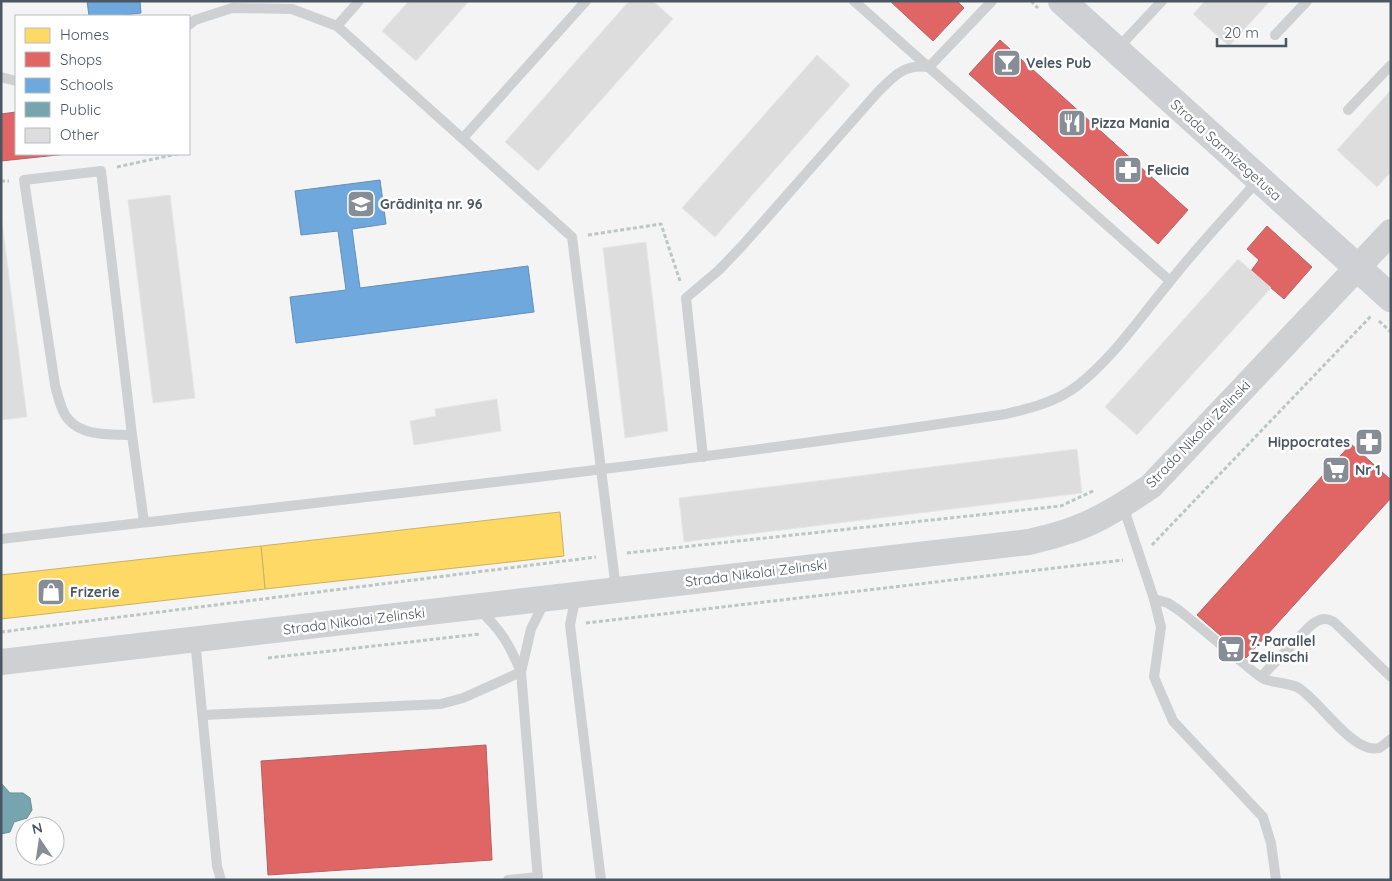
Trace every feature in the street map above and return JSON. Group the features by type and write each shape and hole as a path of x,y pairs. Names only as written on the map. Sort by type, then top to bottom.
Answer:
{"main road":[{"name":"Strada Sarmizegetusa","path":"1062,1 1391,298"}],"street":[{"name":"Strada Nikolai Zelinski","path":"1,662 1029,542 1076,529 1122,505 1151,486 1391,232"}],"lane":[{"path":"337,26 359,1"},
{"path":"463,138 586,1"},
{"path":"854,1 1170,281"},
{"path":"928,67 992,1"},
{"path":"1116,50 1162,1"},
{"path":"1275,35 1307,1"},
{"path":"190,24 195,20 232,8 292,9 337,26 572,237 616,589"},
{"path":"703,457 686,298 738,251 877,93 898,72 916,65 928,67"},
{"path":"1348,110 1391,65"},
{"path":"1,77 15,80"},
{"path":"132,435 96,434 76,427 67,418 60,402 55,385 24,180 101,171 144,522"},
{"path":"1,539 601,470 847,439 1006,414 1030,408 1053,400 1076,387 1105,360 1170,281 1259,179"},
{"path":"1122,505 1154,599 1161,626 1154,677 1173,721 1263,818 1271,843 1276,880"},
{"path":"508,880 538,878 521,672 527,642 541,609 564,596 570,625 601,880"},
{"path":"1154,599 1168,603 1180,610 1265,680 1291,685 1302,691 1346,733 1365,746 1379,748 1391,739"},
{"path":"474,606 491,620 504,636 521,672"},
{"path":"1261,677 1309,627 1316,621 1323,619 1334,622 1391,677"},
{"path":"195,640 217,866 221,880"},
{"path":"203,715 442,704 463,698 521,672"}],"path":[{"path":"101,171 173,155"},
{"path":"572,237 661,224 686,298"},
{"path":"1,632 612,555 1061,506 1100,488"}],"building: Homes":[{"path":"560,512 564,556 265,589 261,546"},
{"path":"261,546 265,589 1,619 1,575"}],"building: Shops":[{"path":"890,1 957,1 964,8 933,41"},
{"path":"1000,40 1188,210 1158,244 969,74"},
{"path":"15,112 15,155 58,155 1,161 1,114"},
{"path":"1267,226 1312,267 1284,299 1251,271 1259,260 1247,249"},
{"path":"1351,444 1391,480 1391,498 1246,658 1197,615"},
{"path":"486,745 492,860 268,875 261,761"}],"building: Schools":[{"path":"87,1 140,1 141,13 89,15"},
{"path":"380,180 386,224 352,229 360,288 528,266 534,312 296,343 290,297 346,290 338,231 301,235 295,191"}],"building: Public":[{"path":"1,783 10,793 23,793 30,798 32,810 28,816 15,816 15,822 10,832 1,834"}],"building: Other":[{"path":"409,1 469,1 416,61 382,31"},
{"path":"629,1 653,1 673,19 538,171 505,142"},
{"path":"1205,1 1270,1 1229,46 1193,14"},
{"path":"817,55 850,85 715,237 682,208"},
{"path":"1391,90 1391,172 1377,187 1337,150"},
{"path":"170,195 195,398 153,403 128,200"},
{"path":"1,214 27,417 1,420"},
{"path":"646,242 668,431 625,438 603,248"},
{"path":"1238,259 1271,288 1137,435 1105,407"},
{"path":"497,399 501,431 414,445 410,421 436,416 435,409"},
{"path":"1077,449 1082,493 684,542 679,498"}],"place":[{"name":"Veles Pub","path":"1007,63"},
{"name":"Pizza Mania","path":"1072,123"},
{"name":"Felicia","path":"1128,170"},
{"name":"Grădinița nr. 96","path":"361,204"},
{"name":"Hippocrates","path":"1369,442"},
{"name":"Nr 1","path":"1336,470"},
{"name":"Frizerie","path":"51,592"},
{"name":"7. Parallel Zelinschi","path":"1231,649"}]}
